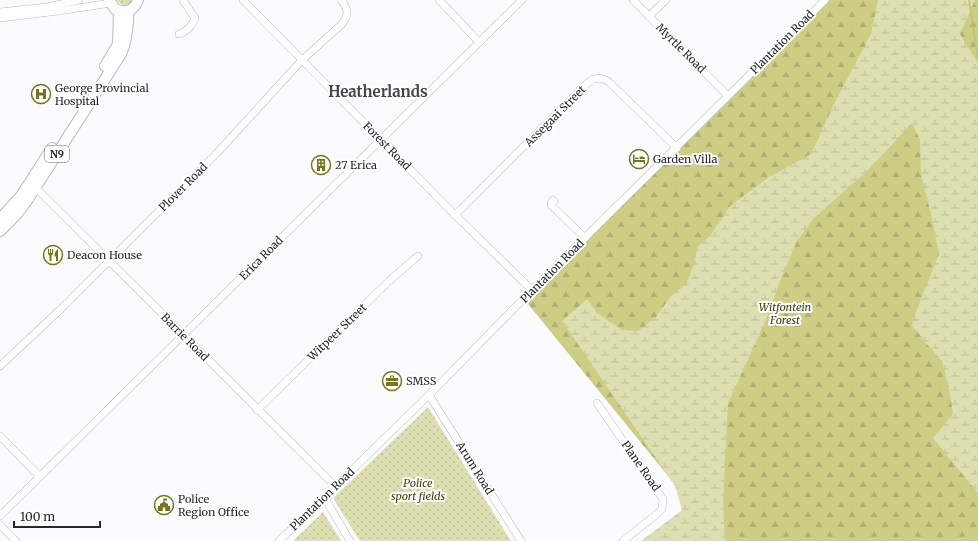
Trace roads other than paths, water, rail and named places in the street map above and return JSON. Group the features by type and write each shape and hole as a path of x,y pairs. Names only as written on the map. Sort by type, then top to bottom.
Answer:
{"highway":[{"path":"110,2 115,9 124,11 135,6 138,0"},
{"name":"N9","path":"0,231 22,207 33,184 121,54 124,47 128,21 124,11"},
{"name":"N9","path":"0,219 33,184"}],"street":[{"path":"0,12 47,7 79,0"},
{"path":"179,34 186,30 194,22 195,18 183,0"},
{"name":"Forest Road","path":"243,0 455,215 532,290"},
{"name":"Plover Road","path":"0,366 110,261 217,153 302,60 345,21 347,17 347,9 341,0"},
{"path":"439,0 479,42"},
{"name":"Erica Road","path":"0,516 522,0"},
{"name":"Myrtle Road","path":"633,0 728,96"},
{"path":"649,16 666,0"},
{"name":"Plantation Road","path":"279,541 429,395 532,290 825,0"},
{"path":"0,18 103,6 110,2"},
{"name":"Assegaai Street","path":"455,215 574,96 591,81 597,78 604,79 609,82 677,148"},
{"name":"Barrie Road","path":"33,184 257,410 335,486"},
{"path":"554,201 553,200 551,205 585,238"},
{"name":"Witpeer Street","path":"257,410 389,281 418,256"},
{"name":"Arum Road","path":"429,395 521,541"},
{"name":"Plane Road","path":"597,403 663,499 662,509 658,514 623,541"},
{"path":"0,436 39,476"},
{"path":"324,497 350,541"},
{"path":"0,525 16,541"}],"waterway":[{"path":"969,0 978,58"}],"place":[{"name":"George Provincial Hospital","path":"41,94"},
{"name":"Garden Villa","path":"639,159"},
{"name":"27 Erica","path":"321,165"},
{"name":"Deacon House","path":"53,255"},
{"name":"SMSS","path":"392,381"},
{"name":"Police Region Office","path":"164,505"}],"district":[{"name":"Heatherlands","path":"378,92"}],"park label":[{"name":"Witfontein Forest","path":"785,313"},
{"name":"Police sport fields","path":"418,489"}]}
